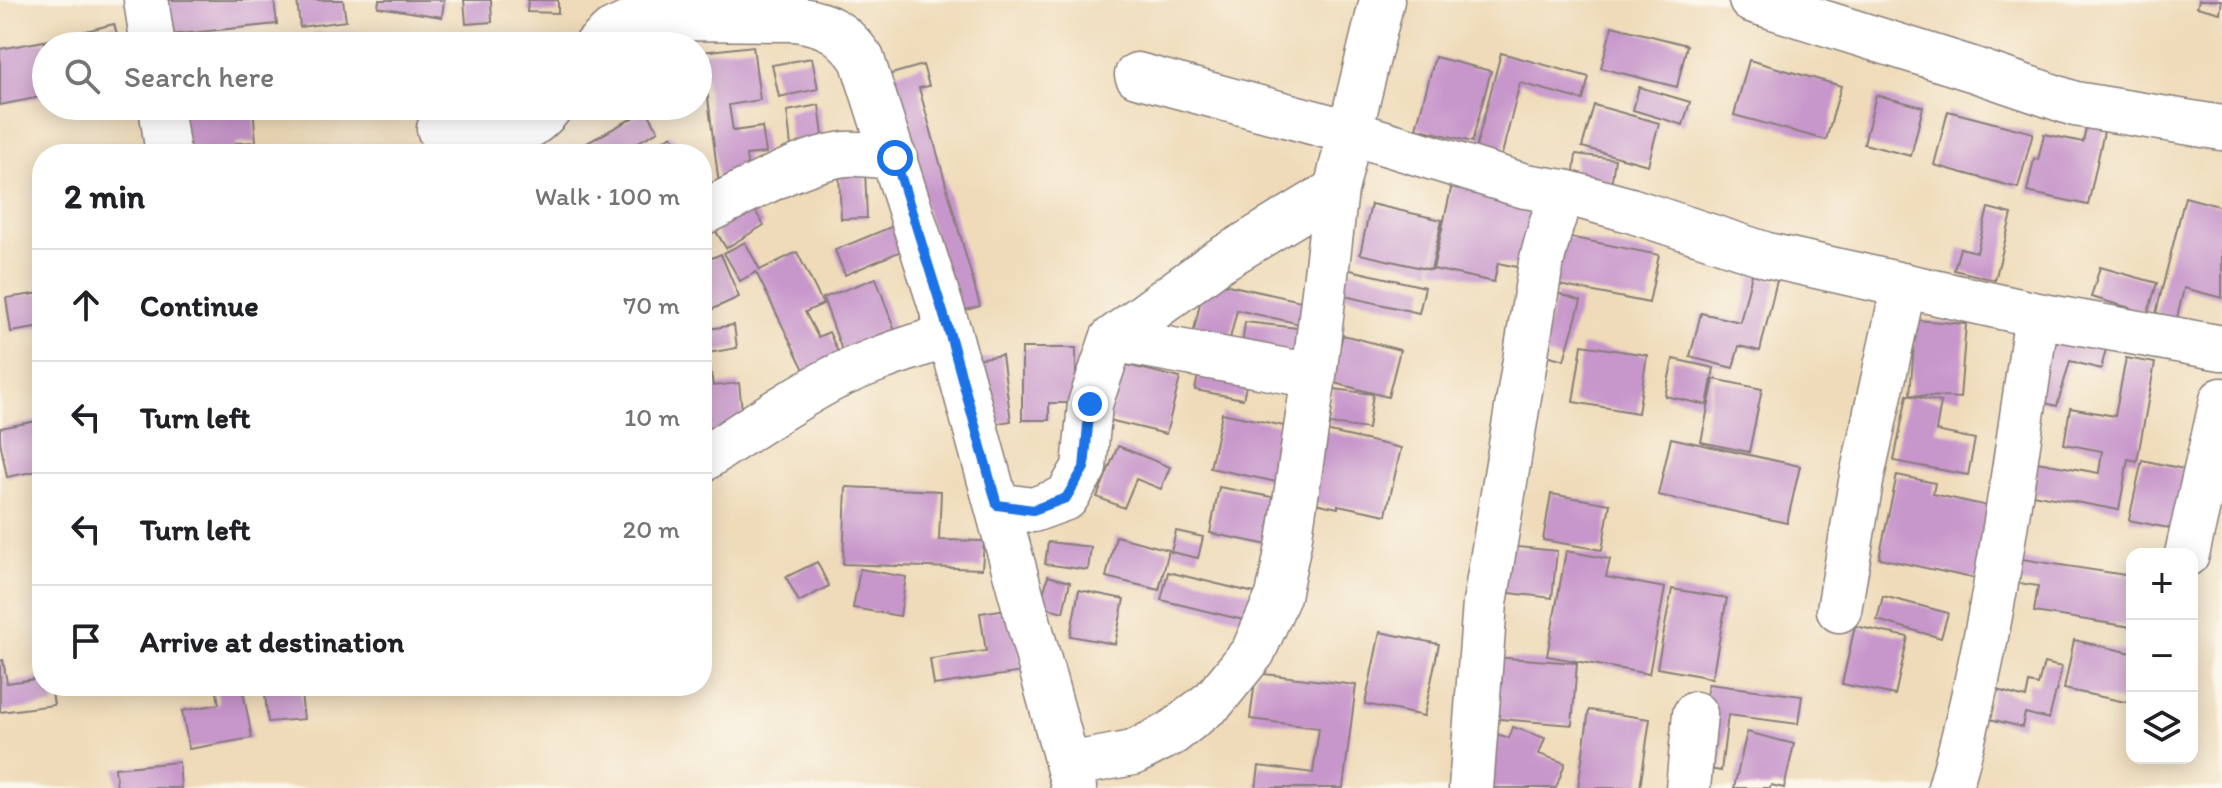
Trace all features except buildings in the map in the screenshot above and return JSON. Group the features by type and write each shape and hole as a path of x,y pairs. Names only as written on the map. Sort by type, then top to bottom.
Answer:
{"street":[{"path":"146,0 151,32"},
{"path":"611,32 630,23 655,18 796,19 819,23 837,32 851,43 862,59 950,335 1071,776 1133,753 1172,733 1214,700 1253,652 1278,596 1314,376 1336,190 1382,0"},
{"path":"1751,0 2075,104 2222,128"},
{"path":"1137,75 1349,132 1525,186 1564,192 1630,210 1767,255 2037,315 2222,348"},
{"path":"163,120 167,144"},
{"path":"439,129 512,135 539,120"},
{"path":"712,208 803,165 843,154 895,158"},
{"path":"997,505 1033,510 1066,498 1084,468 1090,404 1112,339 1217,262 1336,190"},
{"path":"1471,788 1485,603 1541,263 1564,192"},
{"path":"1839,610 1862,476 1904,285"},
{"path":"1950,788 1991,618 2037,315"},
{"path":"712,454 833,379 871,361 950,335"},
{"path":"1112,339 1314,376"},
{"path":"2188,548 2222,400"},
{"path":"1688,788 1695,714"}],"route":[{"path":"895,158 950,335 997,505 1033,510 1066,498 1084,468 1090,404"}]}
